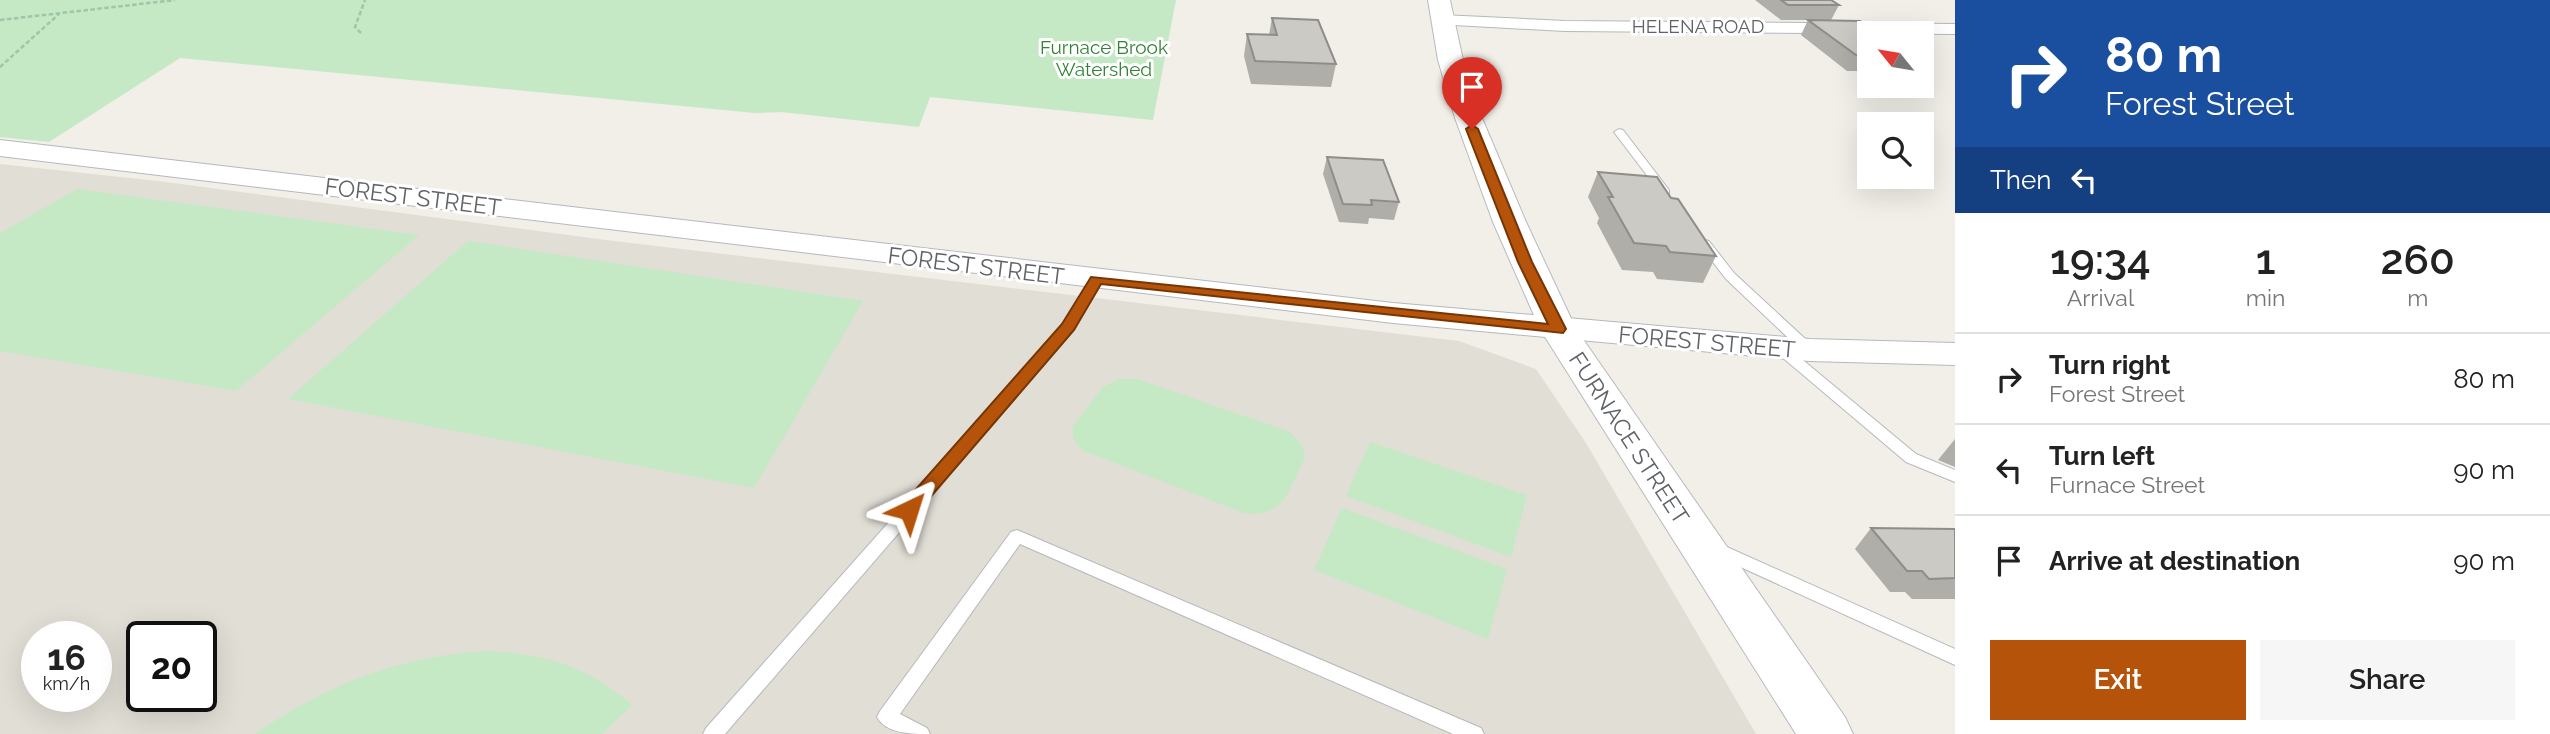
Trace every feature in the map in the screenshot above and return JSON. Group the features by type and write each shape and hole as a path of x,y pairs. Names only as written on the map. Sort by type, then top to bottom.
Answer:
{"main road":[{"name":"FURNACE STREET","path":"1441,10 1450,59 1468,117 1525,262 1558,329 1826,734"}],"street":[{"name":"HELENA ROAD","path":"1441,10 1565,26 1955,29"},
{"name":"FOREST STREET","path":"0,148 1097,280 1558,329 1795,349 1955,354"}],"lane":[{"path":"1619,132 1670,198"},
{"path":"1696,232 1730,276 1795,349 1911,458 1955,476"},
{"path":"713,734 1069,327 1097,280"},
{"path":"920,734 887,717 1017,536 1474,734"},
{"path":"1695,538 1955,657"}],"path":[{"path":"0,20 175,0"},
{"path":"361,33 355,27 365,0"},
{"path":"0,67 60,14"}],"shaded area":[{"path":"0,164 158,181 614,241 1459,341 1536,369 1586,443 1756,734 0,734"}],"green space":[{"name":"Furnace Brook Watershed","path":"0,0 1176,0 1153,120 930,97 919,127 781,112 755,113 180,58 49,142 0,137"},
{"path":"77,189 419,235 236,391 0,351 0,233"},
{"path":"468,241 863,301 754,488 288,399"},
{"path":"1120,379 1137,379 1290,432 1302,445 1305,458 1284,499 1269,511 1258,514 1244,513 1084,451 1074,440 1073,426 1103,387"},
{"path":"1370,442 1527,495 1511,557 1346,496"},
{"path":"1342,508 1507,569 1488,639 1314,570"},
{"path":"488,651 529,655 565,664 599,681 632,705 602,734 255,734 309,701 366,676 425,659"}],"building":[{"path":"1781,0 1831,0 1839,5 1788,5"},
{"path":"1272,18 1318,20 1336,64 1255,61 1247,34 1277,35"},
{"path":"1808,20 1860,21 1857,21 1856,55"},
{"path":"1327,157 1383,160 1399,202 1371,200 1372,205 1343,204"},
{"path":"1598,172 1657,177 1671,198 1678,199 1716,256 1670,252 1666,246 1634,243 1608,197 1613,197"},
{"path":"1871,528 1955,529 1955,578 1929,579 1922,571 1907,571"}],"route":[{"path":"909,510 1069,327 1097,280 1312,305 1558,329 1525,262 1472,129"}]}
